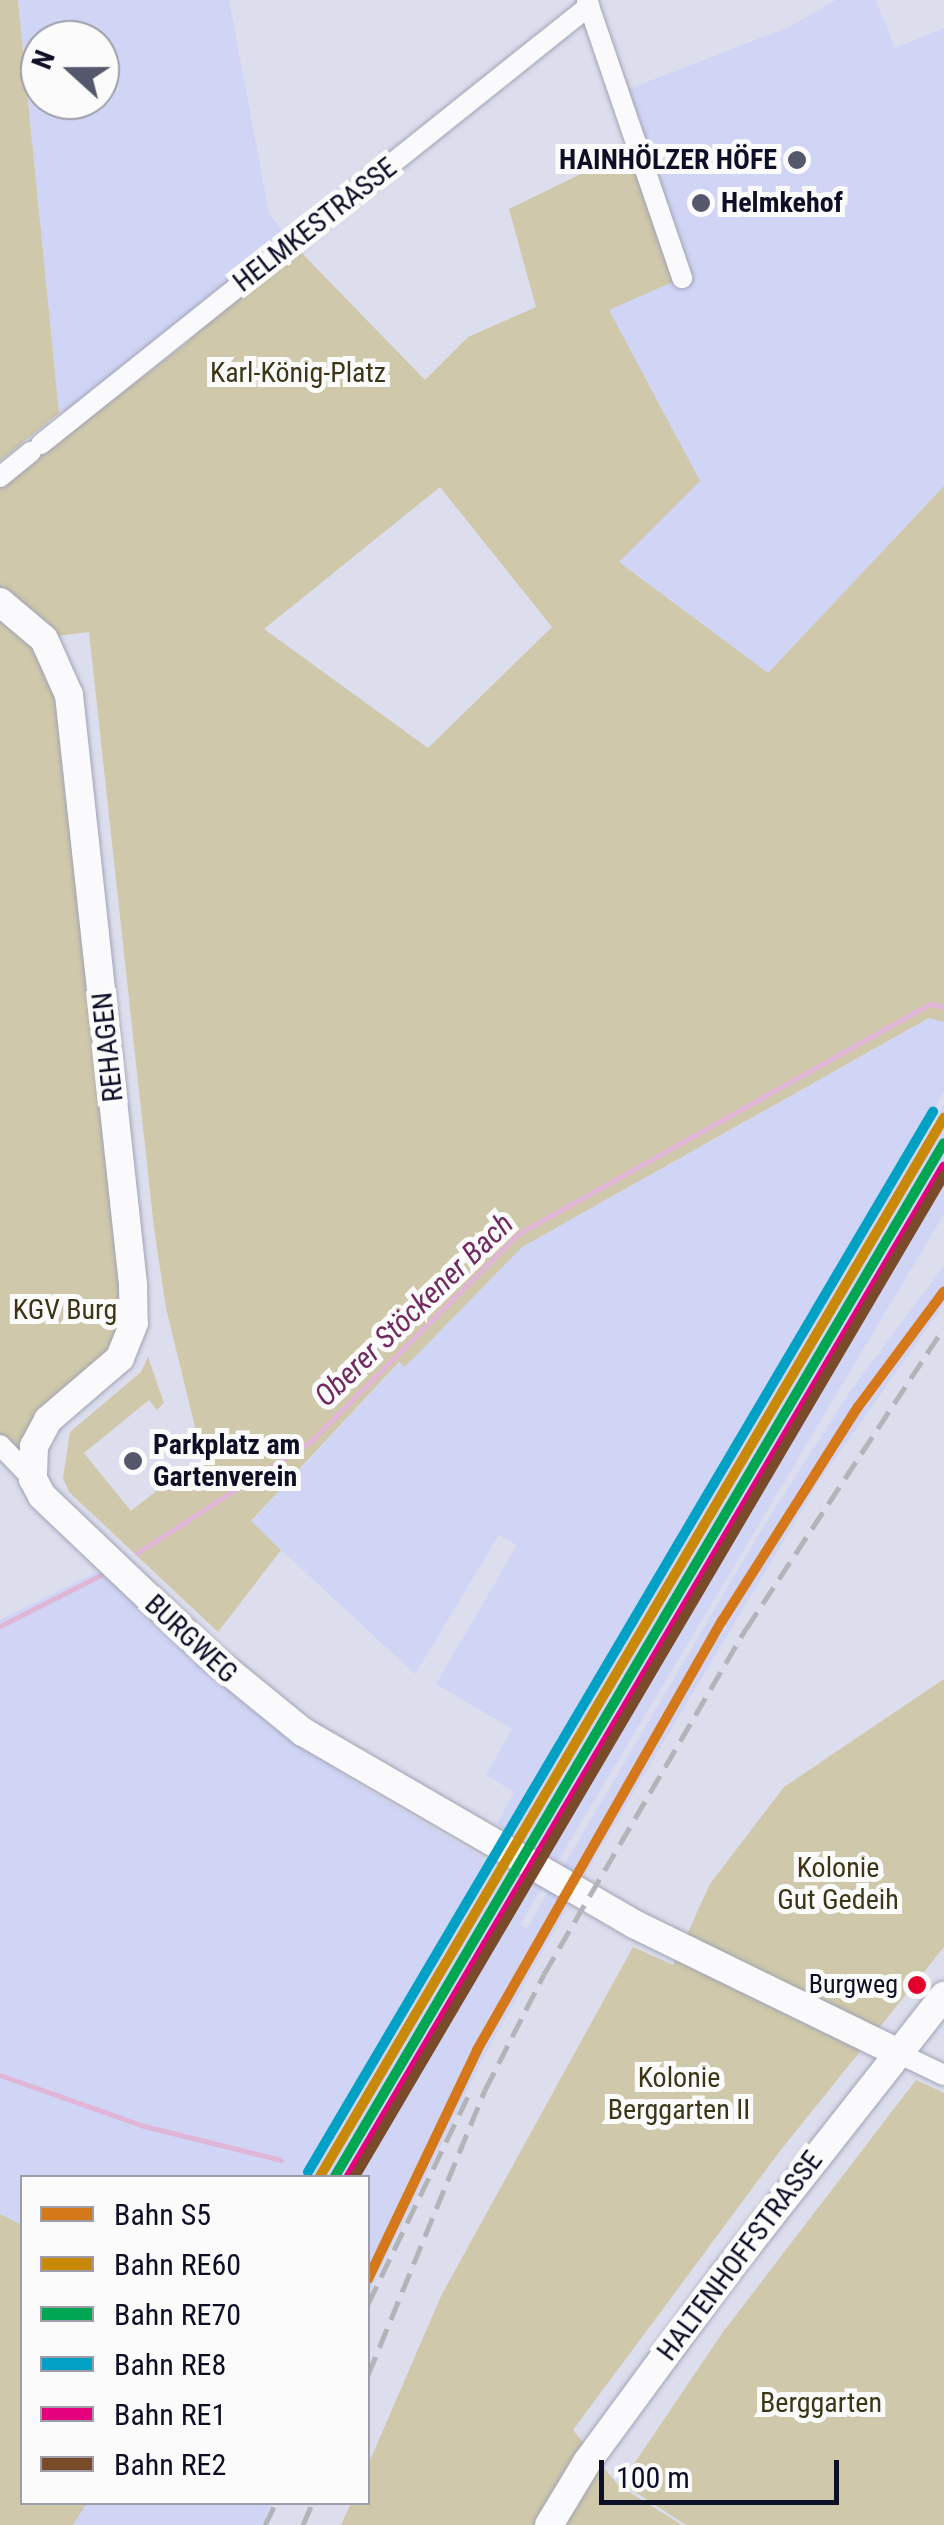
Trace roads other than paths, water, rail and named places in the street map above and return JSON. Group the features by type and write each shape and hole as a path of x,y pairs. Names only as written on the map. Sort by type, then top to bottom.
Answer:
{"street":[{"name":"HELMKESTRASSE","path":"0,476 588,3 682,278"},
{"name":"REHAGEN","path":"0,602 44,639 70,695 133,1284 129,1342 108,1371 48,1420 34,1446 33,1479"},
{"name":"BURGWEG","path":"0,1445 33,1479 42,1496 102,1556 251,1694 304,1732 634,1924 944,2075"},
{"name":"HALTENHOFFSTRASSE","path":"549,2525 642,2386 944,1996"}],"waterway":[{"name":"Oberer Stöckener Bach","path":"137,1553 311,1441 518,1234 929,1004 944,1007"},
{"name":"Oberer Stöckener Bach","path":"0,1626 101,1575"},
{"path":"0,2075 144,2126 281,2160"}],"railway":[{"path":"370,2370 485,2090 544,1974 746,1629 944,1328"},
{"path":"370,2300 472,2088"},
{"path":"265,2525 275,2505"},
{"path":"303,2525 312,2505"}],"rail line":[{"name":"RE8","path":"308,2172 933,1112"},
{"name":"RE60","path":"321,2175 944,1118"},
{"name":"RE70","path":"336,2175 944,1143"},
{"name":"RE1","path":"350,2175 944,1167"},
{"name":"RE2","path":"356,2175 944,1175"},
{"name":"S5","path":"370,2275 477,2050 722,1621 858,1407 944,1291"}],"place":[{"name":"HAINHÖLZER HÖFE","path":"797,160"},
{"name":"Helmkehof","path":"701,203"},
{"name":"Parkplatz am Gartenverein","path":"133,1461"},
{"name":"Burgweg","path":"917,1985"}],"park label":[{"name":"Karl-König-Platz","path":"298,373"},
{"name":"KGV Burg","path":"65,1310"},
{"name":"Kolonie Gut Gedeih","path":"838,1884"},
{"name":"Kolonie Berggarten II","path":"679,2094"},
{"name":"Berggarten","path":"821,2403"}]}
